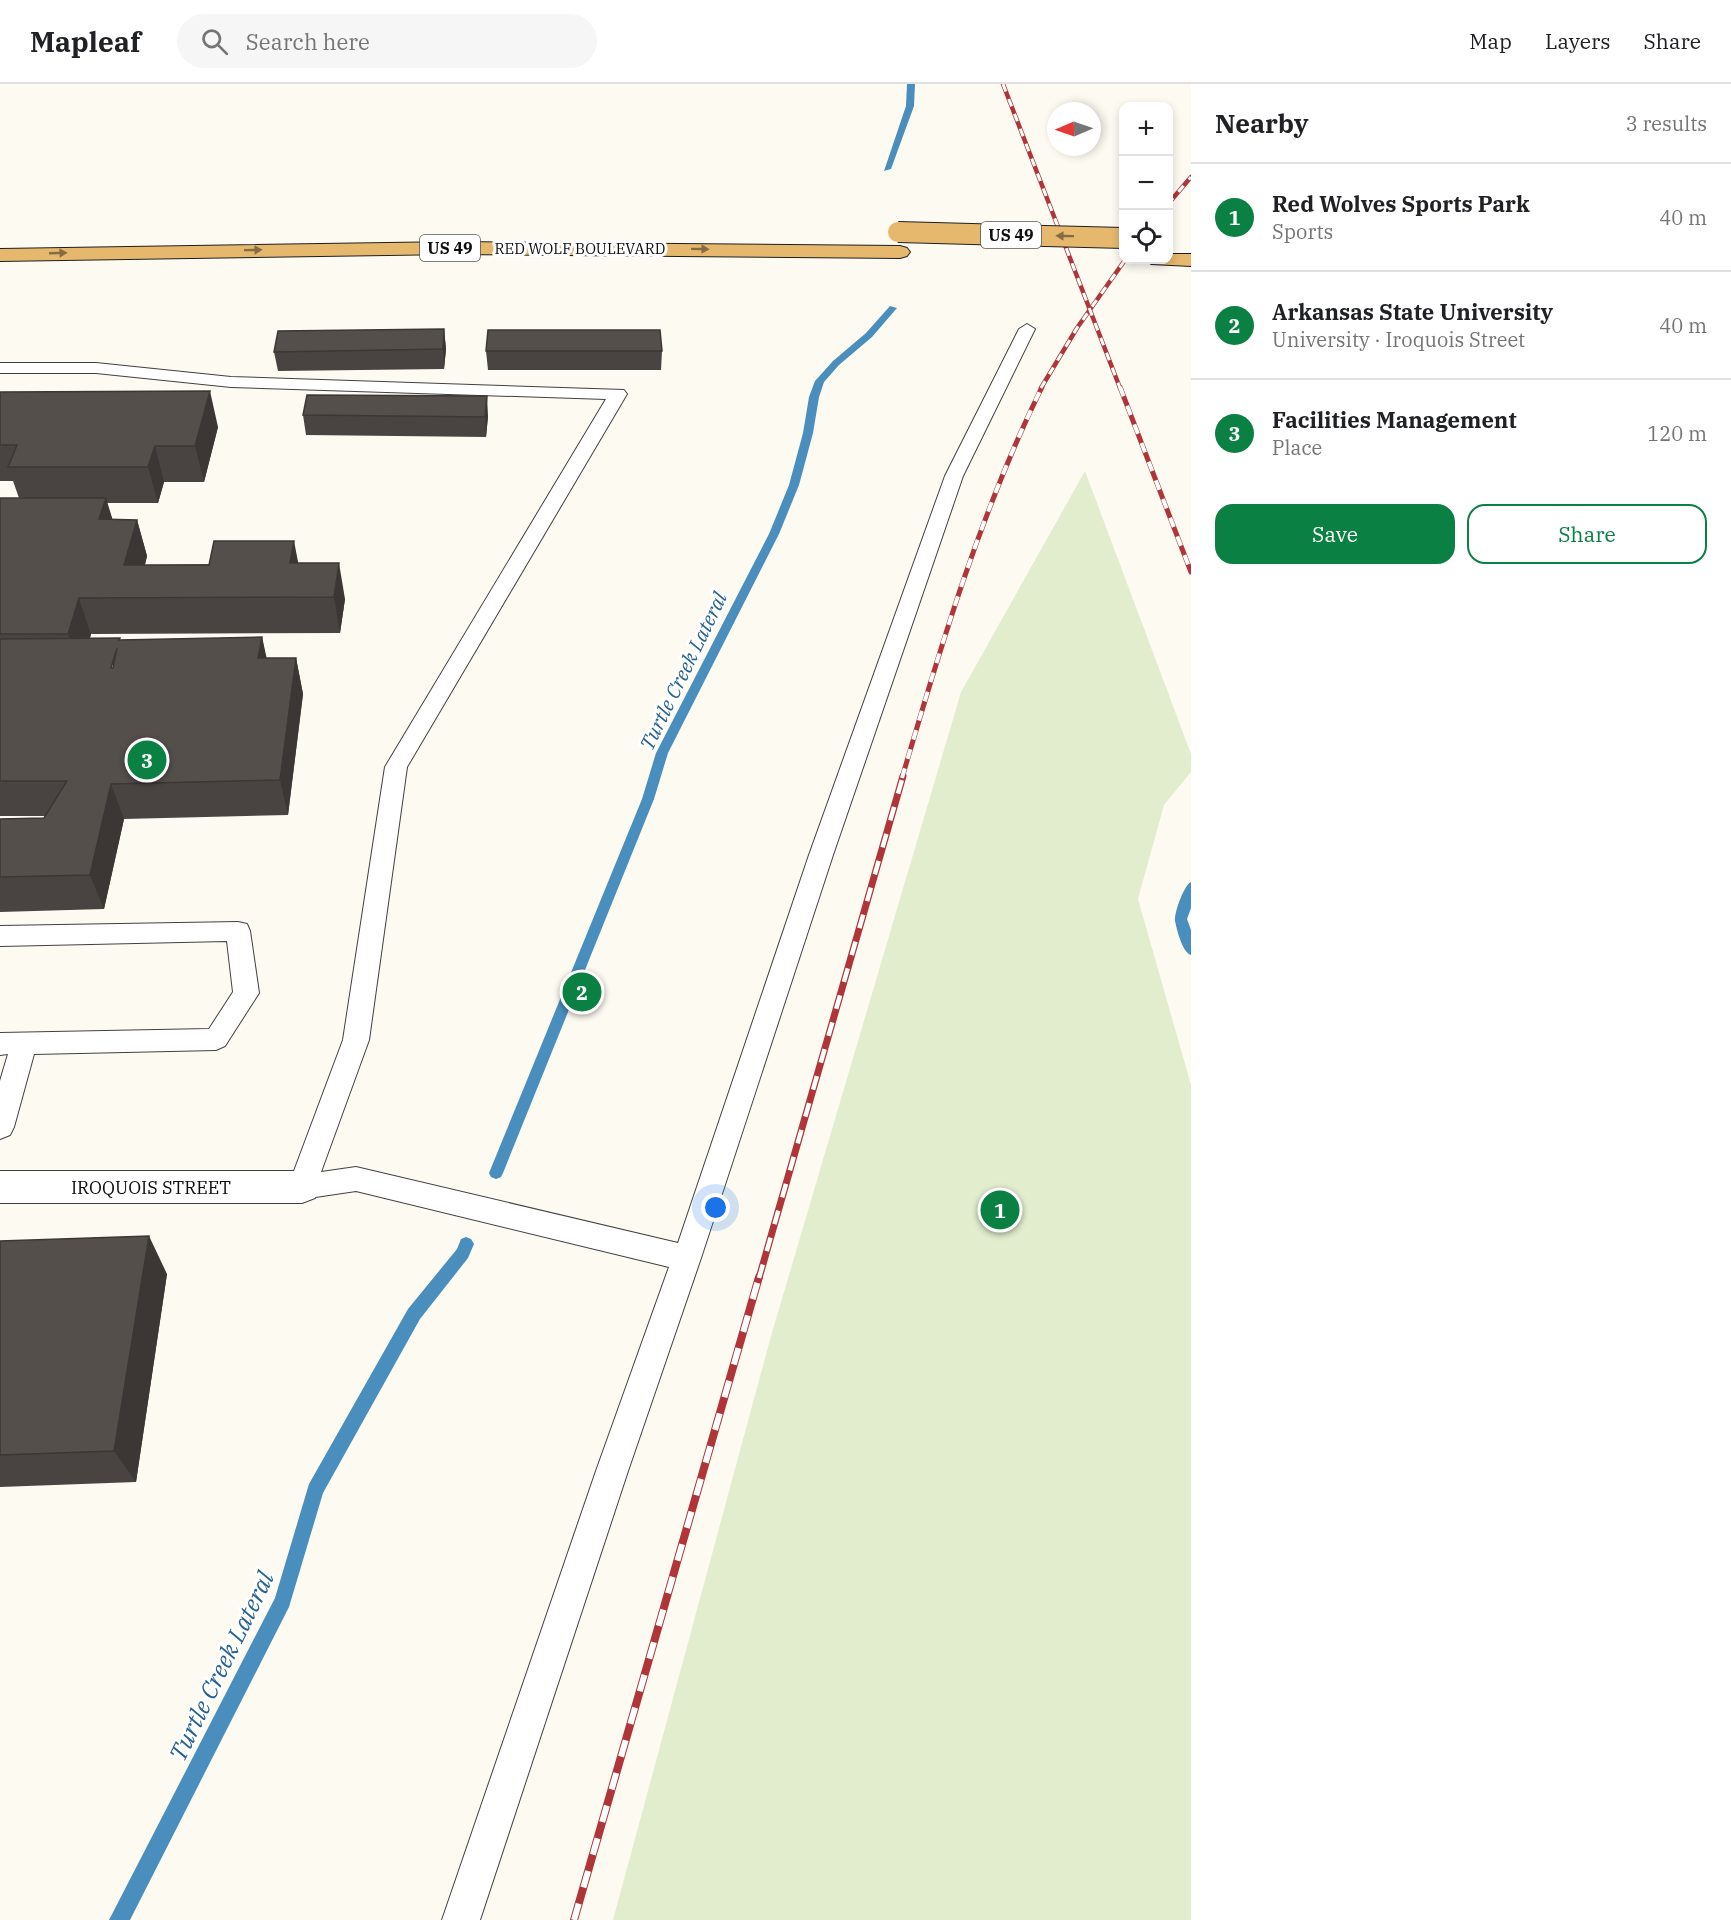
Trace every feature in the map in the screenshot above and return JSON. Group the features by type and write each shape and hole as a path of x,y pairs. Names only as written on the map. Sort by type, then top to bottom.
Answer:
{"highway":[{"name":"RED WOLF BOULEVARD","path":"875,232 924,253"},
{"name":"RED WOLF BOULEVARD","path":"0,255 1119,238"},
{"path":"1173,260 1191,260"}],"street":[{"name":"IROQUOIS STREET","path":"0,1187 302,1187"}],"lane":[{"path":"461,1920 604,1493 687,1258 821,855 954,476 1027,329"},
{"path":"0,368 96,368 231,382 618,394 396,767 356,1040 302,1187 356,1179 687,1258"},
{"path":"0,936 238,932 246,993 216,1039 12,1043 0,1127"}],"green space":[{"path":"1085,471 1191,754 1191,772 1164,805 1138,899 1191,1085 1191,1920 613,1920 771,1336 961,692"}],"building":[{"path":"444,329 443,349 274,352 278,331"},
{"path":"488,330 660,330 662,351 486,351"},
{"path":"210,391 195,446 155,446 148,467 8,467 17,445 0,445 0,392"},
{"path":"307,395 487,396 485,417 303,415"},
{"path":"0,498 106,498 99,519 137,520 124,565 209,565 214,541 294,541 290,563 339,563 334,597 79,598 68,634 0,634"},
{"path":"262,637 258,658 296,658 280,780 111,784 90,875 0,877 0,819 44,818 67,781 0,781 0,639 120,638 119,640"},
{"path":"149,1236 114,1451 0,1455 0,1241"}],"waterway":[{"name":"Turtle Creek Lateral","path":"887,169 910,106 911,84"},
{"name":"Turtle Creek Lateral","path":"496,1173 648,799 662,753 774,534 794,485 808,433 814,397 820,381 836,363 869,335 893,308"},
{"path":"1191,887 1181,919 1191,950"},
{"name":"Turtle Creek Lateral","path":"119,1920 283,1601 315,1490 414,1314 463,1253 466,1244"}],"railway":[{"path":"1003,84 1090,310"},
{"path":"1173,198 1191,177"},
{"path":"1090,310 1122,264"},
{"path":"1041,388 1090,310"},
{"path":"1090,310 1120,388"},
{"path":"902,778 947,629 981,530 1042,387"},
{"path":"1120,387 1191,572"},
{"path":"759,1278 903,776"},
{"path":"574,1920 759,1277"}],"place":[{"name":"Facilities Management","path":"147,760"},
{"name":"Arkansas State University","path":"582,992"},
{"name":"Red Wolves Sports Park","path":"1000,1210"}]}
